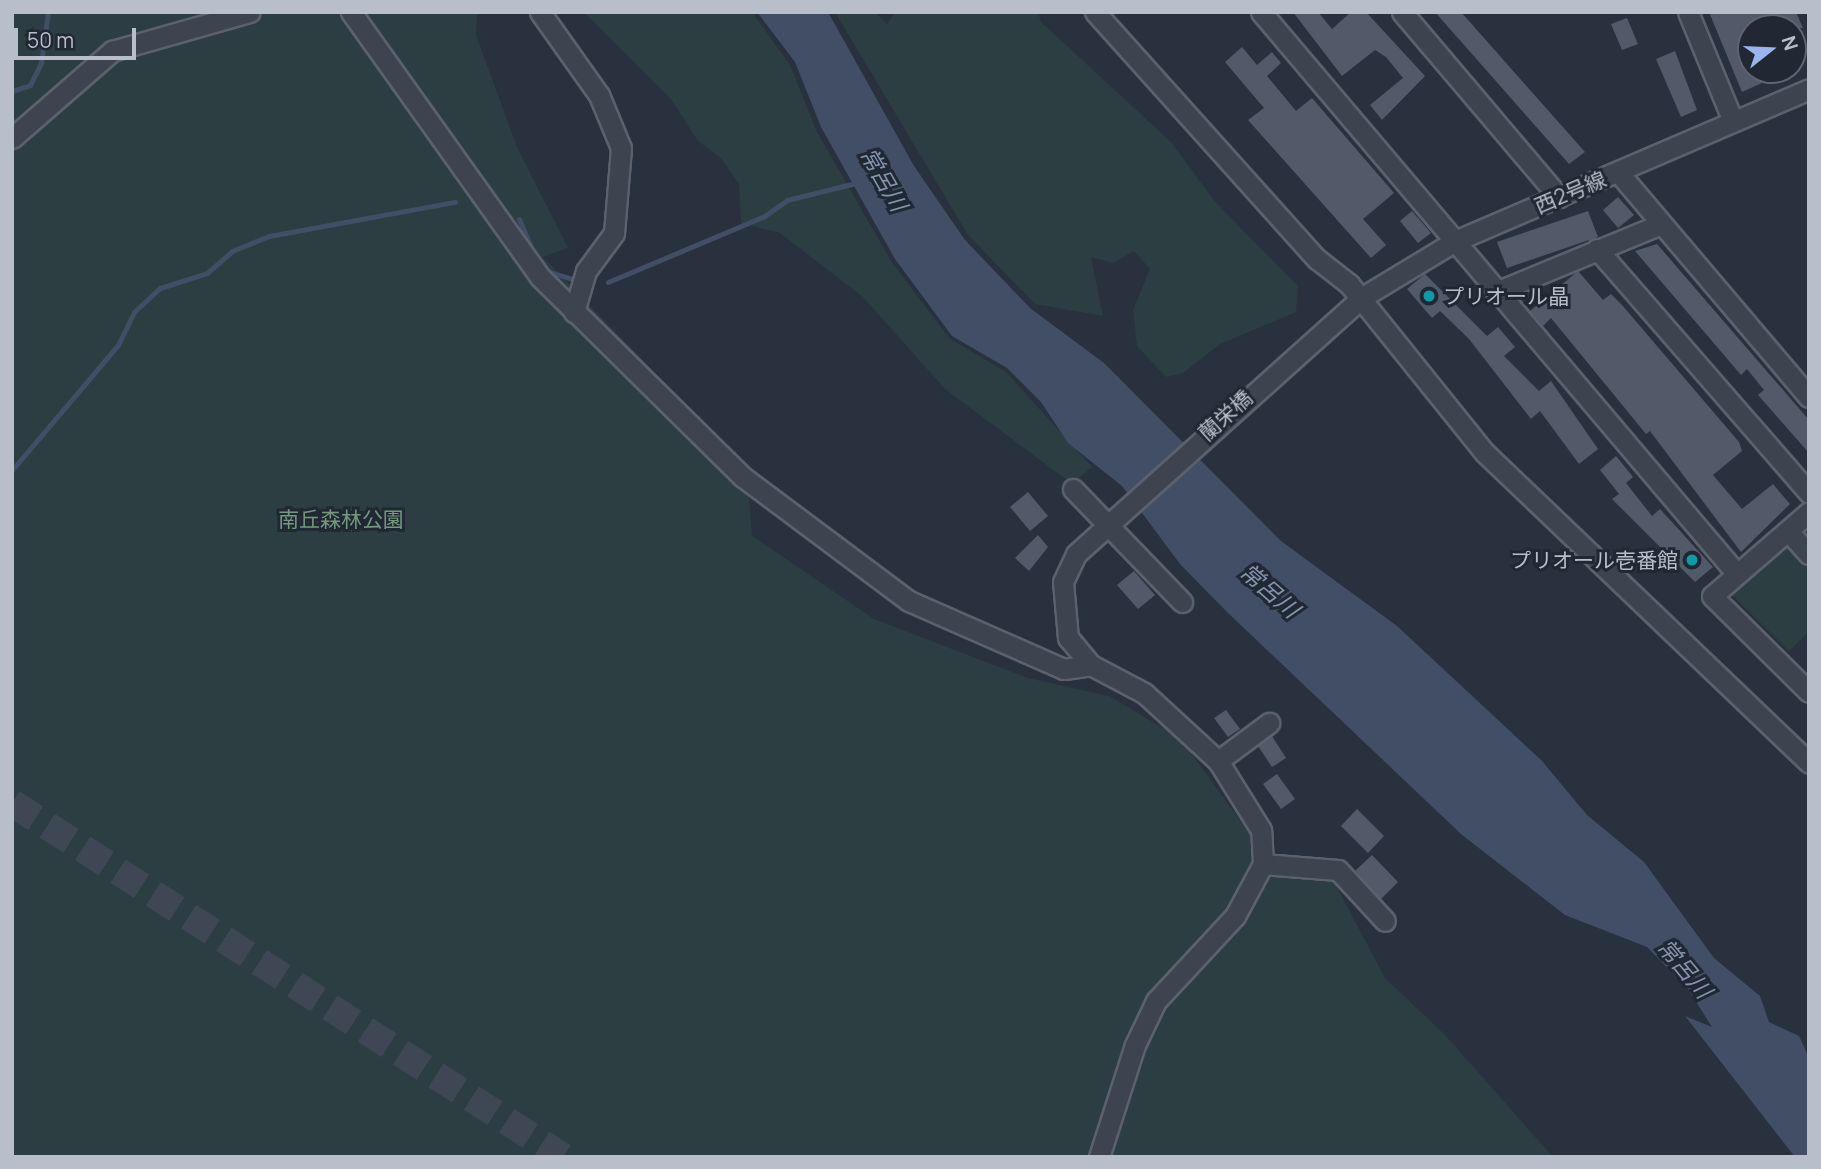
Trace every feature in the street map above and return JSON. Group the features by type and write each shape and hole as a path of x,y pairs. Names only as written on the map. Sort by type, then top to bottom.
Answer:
{"street":[{"path":"12,138 112,51 250,12"},
{"path":"351,12 441,146 540,277 743,477 909,601 1064,669 1091,665 1144,693 1218,761 1261,830 1263,864 1235,916 1156,1001 1135,1045 1099,1157"},
{"path":"540,12 599,96 621,148 614,233 586,271 574,312"},
{"path":"1095,12 1317,259 1361,298 1485,453 1809,763"},
{"path":"1261,12 1737,574"},
{"path":"1402,12 1559,197"},
{"path":"1688,12 1733,121"},
{"name":"西2号線","path":"1340,313 1455,241 1809,89"},
{"path":"1618,172 1809,397"},
{"path":"1496,292 1661,224"},
{"path":"1597,249 1809,493"},
{"name":"蘭栄橋","path":"1091,665 1068,638 1063,582 1076,554 1107,521 1340,313"},
{"path":"1073,489 1107,521 1182,602"},
{"path":"1809,512 1712,596 1809,692"},
{"path":"1788,531 1809,554"},
{"path":"1218,761 1269,723"},
{"path":"1263,864 1338,870 1385,922"}],"green space":[{"name":"南丘森林公園","path":"12,12 477,12 476,35 517,147 568,248 543,257 747,468 752,536 874,619 1028,678 1109,696 1180,738 1255,841 1290,877 1331,876 1385,978 1446,1036 1553,1157 12,1157"},
{"path":"584,12 752,12 790,65 816,130 891,261 950,339 1006,372 1092,467 1072,484 945,389 863,297 780,233 741,223 739,184 721,158 698,141 671,99"},
{"path":"835,12 875,12 887,24 895,12 1038,12 1041,22 1171,142 1216,203 1298,286 1296,312 1220,344 1183,373 1166,377 1137,346 1133,310 1150,269 1134,251 1113,263 1091,257 1103,316 1035,304 968,235"},
{"path":"1787,541 1809,565 1809,632 1789,651 1730,593"}],"water":[{"name":"常呂川","path":"757,12 828,12 914,166 965,240 1030,308 1104,363 1281,541 1397,626 1542,761 1587,815 1644,862 1714,958 1760,996 1769,1022 1799,1036 1809,1058 1809,1157 1795,1157 1685,1016 1712,1027 1688,989 1647,947 1565,915 1461,834 1180,564 1122,486 1068,443 1041,402 1007,368 952,336 895,259 821,127 795,62"}],"building":[{"path":"1293,12 1318,12 1332,29 1351,12 1366,12 1425,76 1382,120 1370,105 1403,78 1386,57 1375,50 1342,76"},
{"path":"1435,12 1461,12 1585,152 1569,164"},
{"path":"1709,12 1796,12 1797,14 1737,14 1737,80"},
{"path":"1627,18 1638,44 1622,50 1611,24"},
{"path":"1242,47 1257,65 1272,52 1281,63 1267,76 1296,111 1312,98 1394,193 1363,219 1386,245 1371,258 1248,120 1264,108 1225,62"},
{"path":"1675,51 1697,110 1681,117 1656,59"},
{"path":"1739,84 1760,84 1742,92"},
{"path":"1618,197 1634,215 1618,228 1603,210"},
{"path":"1412,211 1431,233 1418,243 1400,221"},
{"path":"1588,211 1598,237 1507,268 1497,242"},
{"path":"1657,244 1809,420 1809,453 1758,395 1764,390 1747,369 1741,375 1635,251"},
{"path":"1578,271 1603,300 1611,294 1622,305 1739,442 1742,451 1713,475 1742,509 1773,484 1790,504 1741,552 1650,431 1646,434 1551,318 1543,326 1530,311"},
{"path":"1425,274 1487,336 1498,327 1515,347 1504,356 1539,391 1551,381 1598,449 1579,464 1540,411 1531,419 1469,339 1440,311 1432,318 1407,289"},
{"path":"1616,456 1633,477 1626,483 1652,516 1660,509 1713,567 1695,582 1612,499 1619,494 1600,470"},
{"path":"1028,492 1048,516 1030,531 1010,507"},
{"path":"1038,535 1048,547 1029,571 1015,558"},
{"path":"1134,571 1155,595 1138,609 1117,585"},
{"path":"1226,710 1240,729 1228,737 1214,718"},
{"path":"1272,736 1286,758 1272,767 1258,746"},
{"path":"1277,774 1295,799 1281,809 1263,784"},
{"path":"1357,809 1384,836 1368,853 1341,826"},
{"path":"1372,855 1398,882 1381,899 1355,871"}],"waterway":[{"path":"12,91 30,85 41,63 48,12"},
{"name":"常呂川","path":"608,282 763,217 787,200 860,182"},
{"path":"12,470 118,345 134,312 160,288 207,273 232,251 269,236 455,202"},
{"path":"519,219 534,255"},
{"path":"546,271 573,279"}],"tunnel":[{"path":"12,803 563,1157"}],"place":[{"name":"プリオール晶","path":"1429,296"},
{"name":"プリオール壱番館","path":"1692,560"}]}
